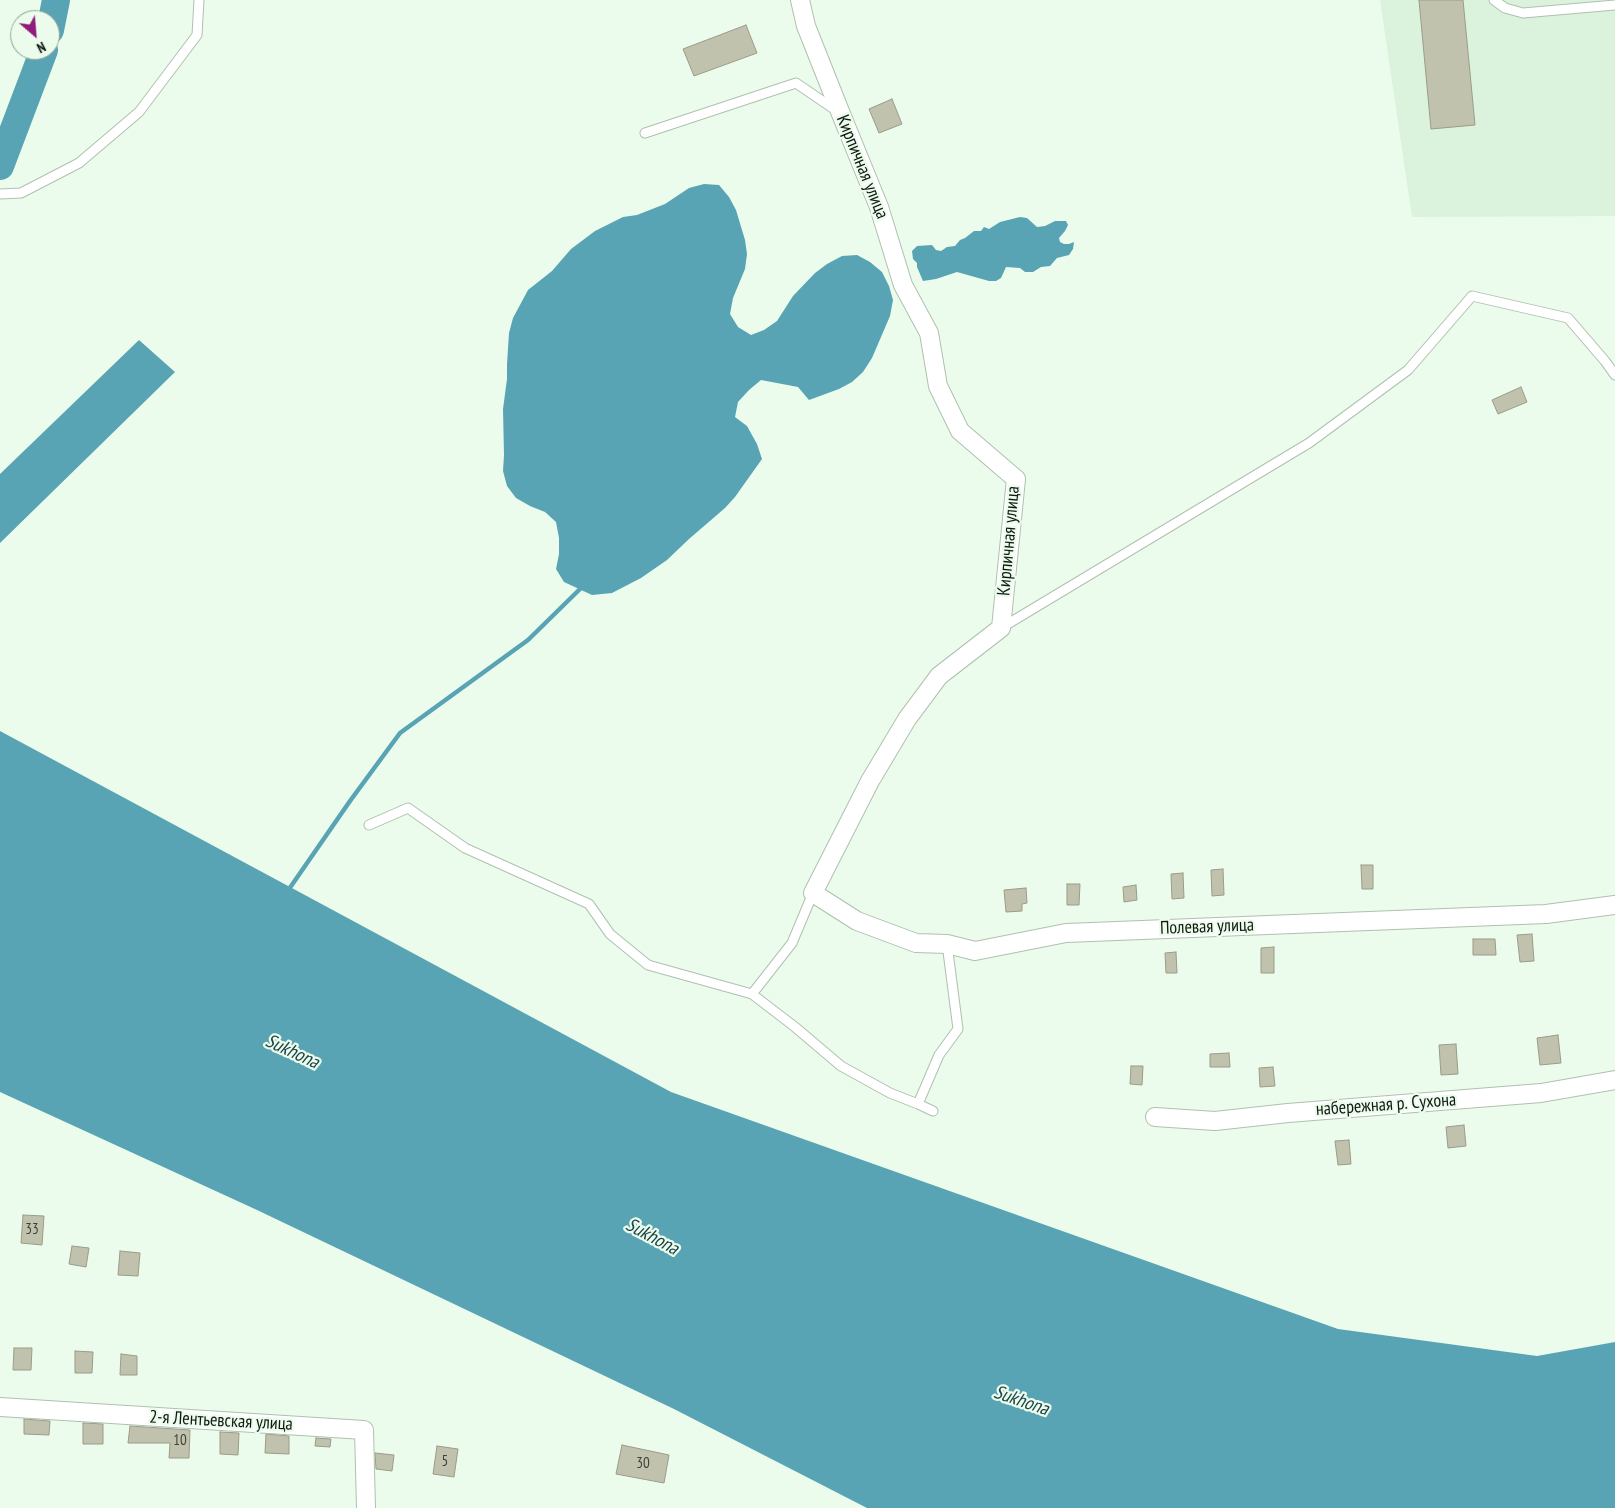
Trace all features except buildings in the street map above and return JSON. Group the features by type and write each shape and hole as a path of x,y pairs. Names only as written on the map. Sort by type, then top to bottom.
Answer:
{"street":[{"name":"Кирпичная улица","path":"800,0 806,26 879,206 904,285 930,333 938,386 960,431 1016,479 1001,628"},
{"path":"813,894 870,781 907,719 939,676 1001,628"},
{"name":"Полевая улица","path":"813,894 857,921 916,943 947,944 975,951 1066,933 1546,914 1615,905"},
{"name":"набережная р. Сухона","path":"1156,1117 1215,1121 1288,1113 1541,1093 1615,1080"},
{"name":"2-я Лентьевская улица","path":"0,1408 364,1430 366,1508"}],"lane":[{"path":"0,194 21,193 79,164 139,112 197,35 199,0"},
{"path":"1494,0 1505,8 1523,13 1615,5"},
{"path":"645,133 796,83 841,114"},
{"path":"1001,628 1309,443 1408,370 1472,296 1568,318 1615,375"},
{"path":"369,825 408,808 465,848 589,904 610,934 648,965 752,994 795,1026 841,1066 890,1093 933,1111"},
{"path":"752,994 792,942 813,894"},
{"path":"918,1104 939,1055 958,1029 947,944"}],"shaded area":[{"path":"1380,0 1615,0 1615,216 1412,217"}],"water":[{"path":"704,184 719,185 729,197 736,210 745,240 747,254 745,269 733,298 730,314 738,327 751,335 764,330 777,321 793,296 815,273 842,256 857,255 870,262 882,272 893,300 890,316 872,358 863,372 852,382 839,389 809,400 798,387 761,380 749,390 738,402 735,417 747,426 757,444 762,459 735,497 667,560 641,578 612,593 592,595 564,582 556,569 559,554 559,538 556,522 545,512 516,498 507,486 503,471 503,409 507,379 509,333 513,318 528,290 552,271 571,249 595,231 623,217 637,215 665,204 689,188"},
{"path":"1020,217 1027,218 1037,227 1045,226 1055,221 1066,221 1068,225 1059,238 1060,242 1064,244 1074,242 1073,249 1069,255 1057,258 1050,266 1041,267 1033,272 1025,272 1020,268 1006,267 1001,278 996,281 989,281 957,272 923,281 917,263 913,259 912,251 917,246 932,245 936,250 941,251 947,247 955,246 960,240 974,231 981,231 984,227 989,229 1000,222"},
{"path":"139,340 175,372 0,543 0,474"},
{"name":"Sukhona","path":"0,731 671,1092 1338,1329 1537,1356 1615,1342 1615,1508 867,1508 674,1409 257,1210 0,1092"}],"waterway":[{"path":"54,10 56,0"},
{"path":"0,166 40,60"},
{"path":"287,892 400,733 528,640 580,589"}]}
